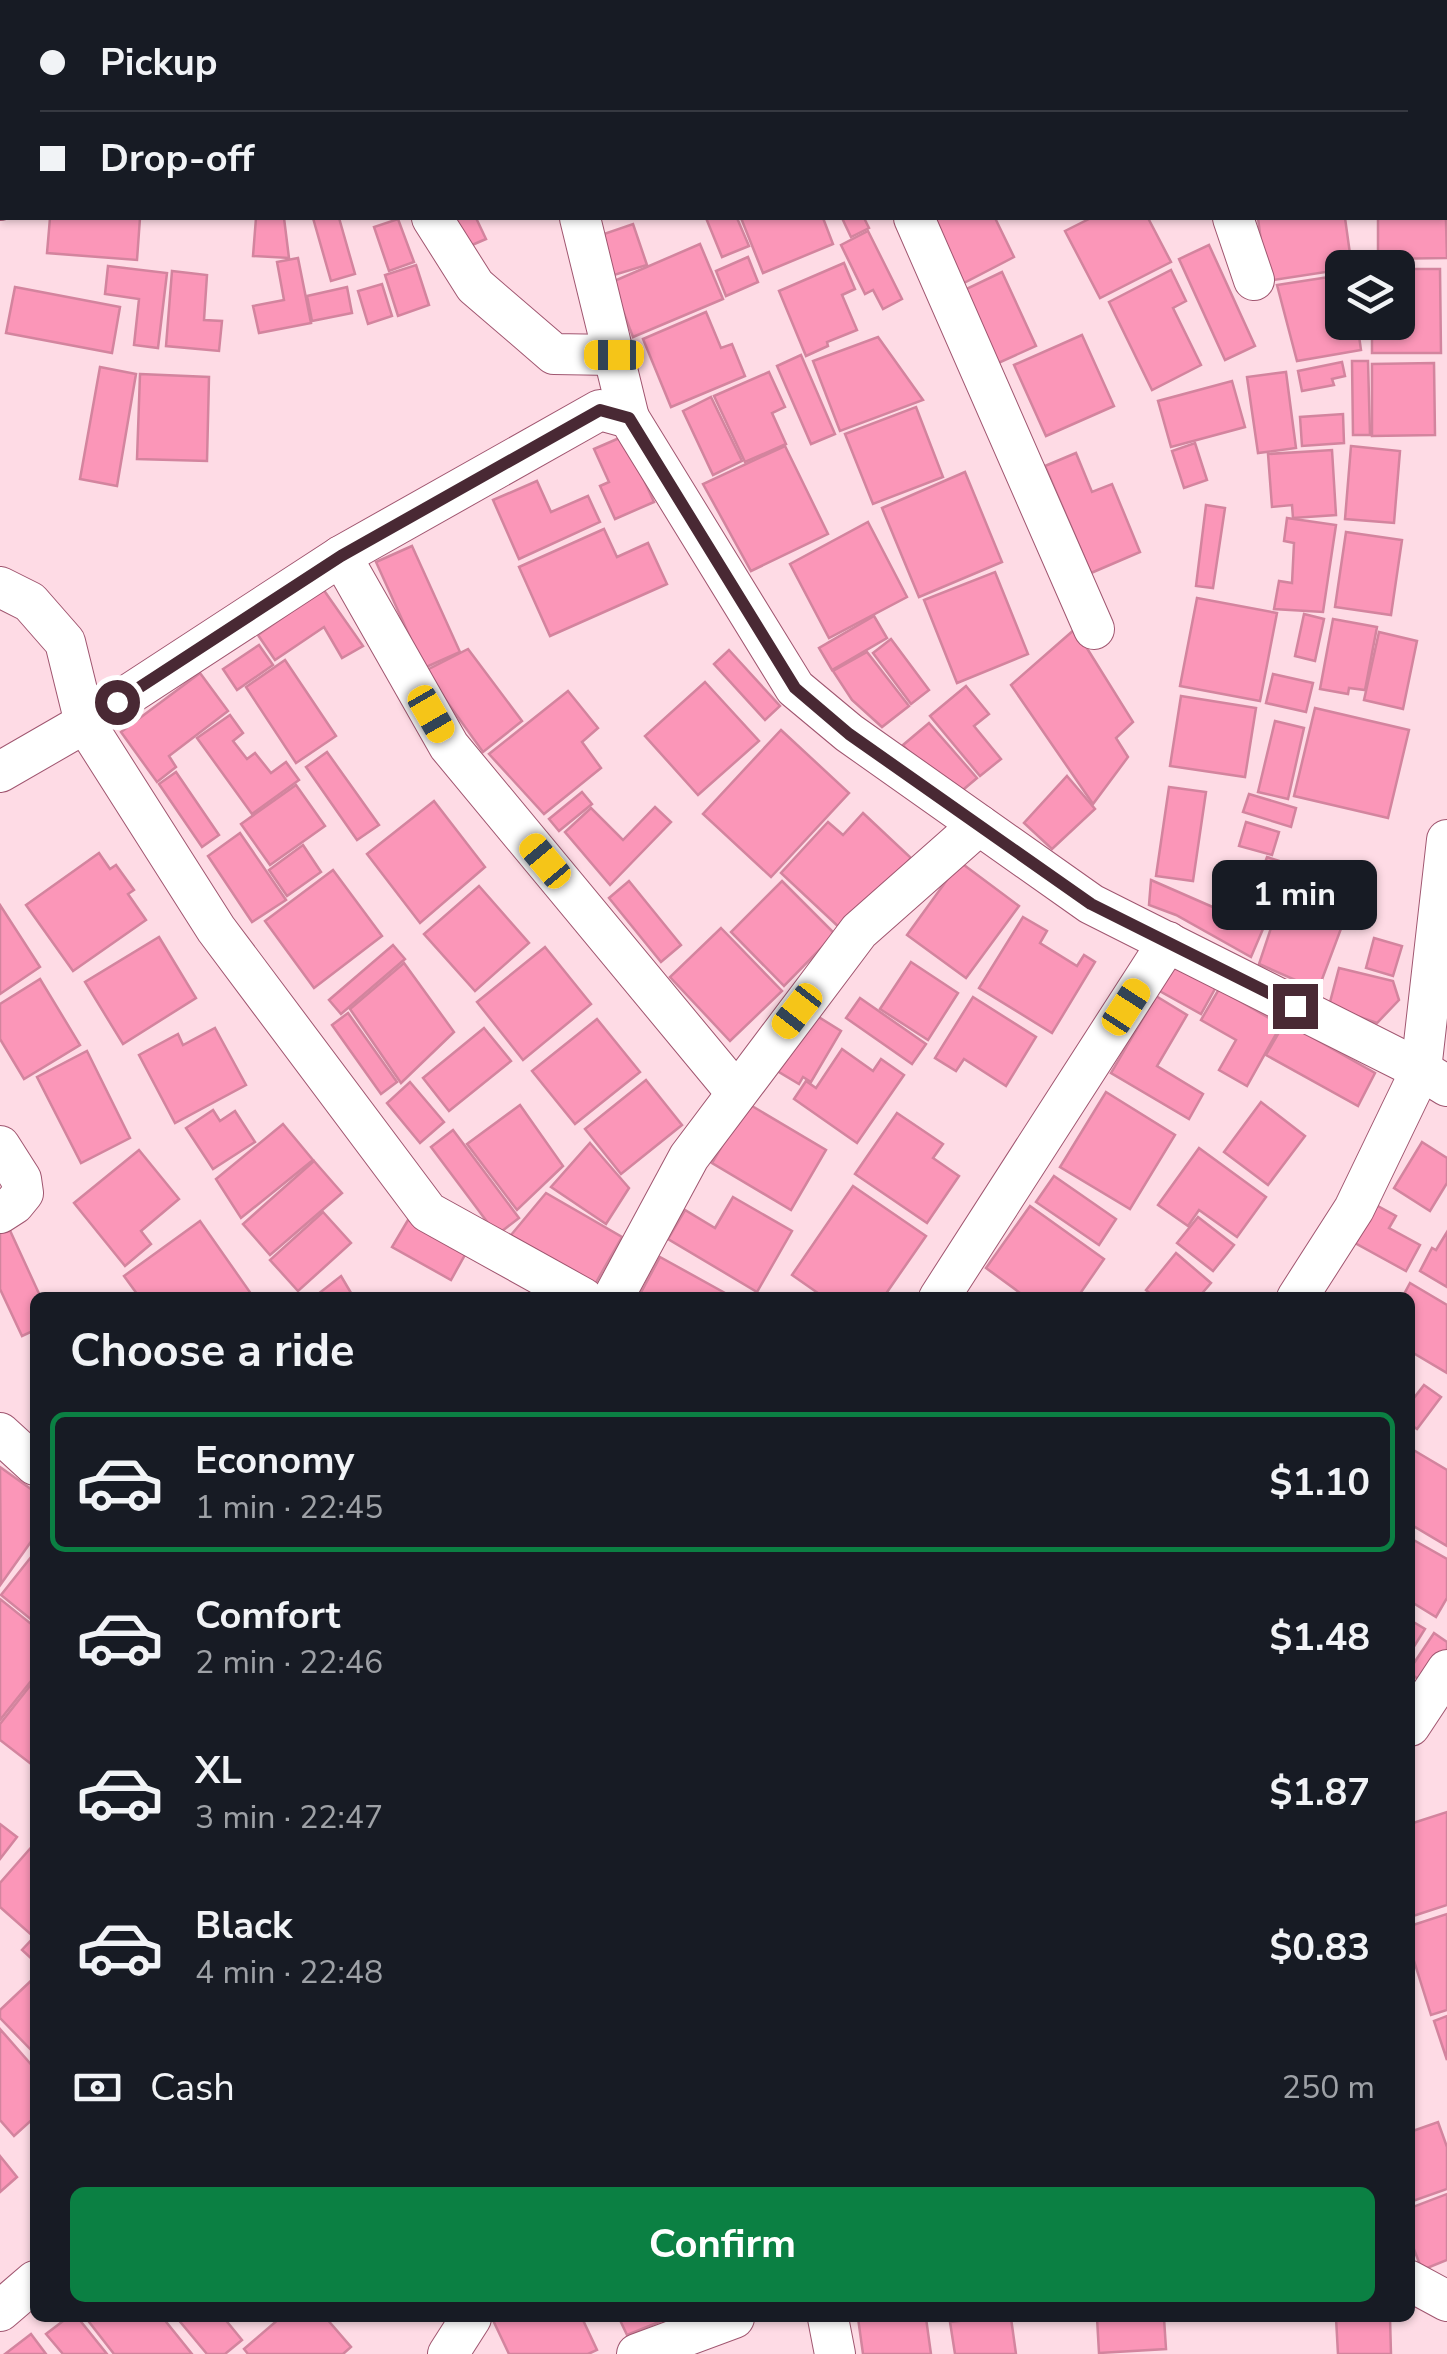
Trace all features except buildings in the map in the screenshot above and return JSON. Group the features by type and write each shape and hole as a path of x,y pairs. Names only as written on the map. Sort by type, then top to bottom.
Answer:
{"street":[{"path":"433,220 475,286 554,354 614,355"},
{"path":"580,220 629,418 795,688 849,734 1091,904 1434,1078"},
{"path":"915,220 1094,630"},
{"path":"1235,220 1254,280"},
{"path":"0,772 85,723 341,556 600,410 629,418"},
{"path":"341,556 450,746 736,1091"},
{"path":"0,588 30,602 65,642 85,723 216,929 428,1212 572,1292"},
{"path":"616,1292 689,1156 859,931 979,825"},
{"path":"1301,1292 1434,1078 1447,840"},
{"path":"943,1292 1168,942"},
{"path":"0,1146 21,1179 23,1193 0,1213"},
{"path":"0,1433 30,1460"},
{"path":"1415,1718 1447,1670"},
{"path":"1415,2284 1447,2300"},
{"path":"0,2311 30,2285"},
{"path":"448,2354 468,2322"},
{"path":"637,2354 723,2322"},
{"path":"829,2322 835,2354"}],"route":[{"path":"117,702 341,556 600,410 629,418 795,688 849,734 1091,904 1295,1006"}]}
